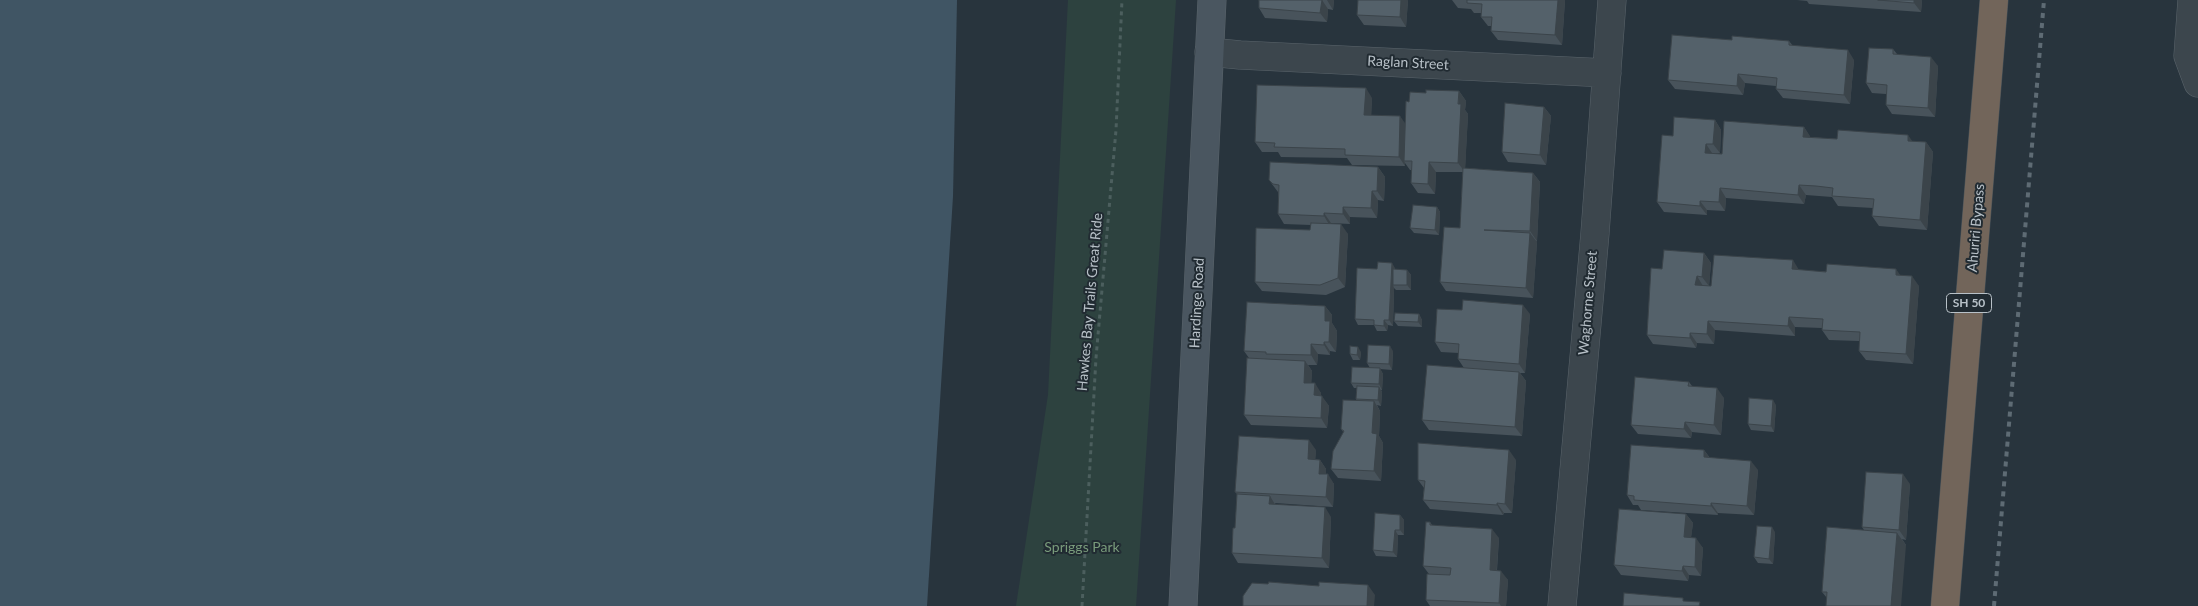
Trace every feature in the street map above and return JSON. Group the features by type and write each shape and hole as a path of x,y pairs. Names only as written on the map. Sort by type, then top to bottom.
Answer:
{"highway":[{"name":"Ahuriri Bypass","path":"1945,606 1994,0"}],"street":[{"name":"Hardinge Road","path":"1183,606 1212,0"},
{"name":"Waghorne Street","path":"1562,606 1612,0"},
{"path":"2192,0 2188,56 2198,83"},
{"name":"Raglan Street","path":"1209,52 1607,73"}],"path":[{"name":"Hawkes Bay Trails Great Ride","path":"1082,606 1096,358 1116,130 1122,0"}],"green space":[{"name":"Spriggs Park","path":"1068,0 1176,0 1136,606 1016,606 1048,395"}],"water":[{"path":"0,0 957,0 953,196 927,606 0,606"}],"building":[{"path":"1259,0 1322,0 1320,13 1259,8"},
{"path":"1358,0 1401,0 1400,17 1357,15"},
{"path":"1467,0 1558,0 1555,35 1491,31 1492,17 1481,17 1482,4 1467,3"},
{"path":"1878,0 1914,0 1914,3"},
{"path":"1672,35 1732,40 1732,36 1789,41 1789,45 1848,50 1844,95 1776,89 1777,78 1738,74 1737,86 1668,80"},
{"path":"1869,48 1893,49 1893,54 1931,57 1928,108 1886,105 1887,85 1866,83"},
{"path":"1257,85 1366,88 1364,115 1400,116 1399,157 1345,155 1345,149 1274,147 1275,143 1255,142"},
{"path":"1426,90 1459,91 1458,104 1461,104 1458,163 1429,162 1428,184 1411,183 1412,161 1404,161 1406,101 1409,102 1410,92 1426,93"},
{"path":"1505,103 1544,107 1540,155 1502,152"},
{"path":"1674,117 1715,120 1713,144 1706,144 1705,153 1722,154 1724,121 1804,127 1803,137 1837,139 1838,130 1908,135 1908,141 1926,142 1920,220 1872,216 1874,199 1832,196 1833,188 1816,186 1799,185 1798,195 1720,188 1719,202 1700,201 1700,206 1657,202 1662,135 1673,136"},
{"path":"1270,162 1378,167 1377,191 1372,191 1371,208 1343,207 1343,214 1324,213 1324,216 1278,214 1279,185 1273,184 1269,180"},
{"path":"1463,168 1533,173 1530,231 1484,230 1530,233 1526,288 1440,282 1444,227 1460,228"},
{"path":"1413,205 1437,207 1435,230 1410,228"},
{"path":"1311,223 1341,224 1338,278 1320,285 1255,282 1256,228 1310,230"},
{"path":"1664,250 1704,253 1702,277 1697,276 1695,285 1711,286 1714,255 1793,260 1792,269 1826,272 1827,264 1896,269 1896,275 1912,276 1906,354 1859,351 1860,332 1822,330 1823,319 1789,317 1788,326 1708,321 1707,334 1690,333 1690,338 1647,335 1651,268 1662,269"},
{"path":"1378,262 1392,263 1389,320 1384,320 1384,326 1374,325 1374,320 1355,319 1357,268 1377,269"},
{"path":"1393,269 1407,270 1407,285 1393,285"},
{"path":"1463,300 1523,305 1519,364 1458,359 1459,344 1435,342 1437,309 1462,310"},
{"path":"1247,302 1325,306 1325,321 1330,321 1329,342 1324,342 1324,345 1311,344 1311,355 1266,354 1266,352 1244,351"},
{"path":"1395,313 1419,314 1418,322 1394,321"},
{"path":"1368,345 1390,346 1389,364 1367,363"},
{"path":"1350,346 1358,347 1357,355 1350,354"},
{"path":"1247,358 1305,361 1304,383 1315,383 1314,395 1322,396 1321,418 1244,415"},
{"path":"1427,365 1519,372 1515,427 1422,420"},
{"path":"1352,367 1380,368 1379,384 1351,383"},
{"path":"1635,377 1689,382 1688,386 1717,388 1714,425 1685,422 1684,429 1631,425"},
{"path":"1357,386 1379,387 1378,400 1356,399"},
{"path":"1749,398 1773,400 1771,426 1748,424"},
{"path":"1343,400 1374,401 1372,433 1377,434 1374,471 1331,469 1333,451 1344,431 1341,429"},
{"path":"1239,436 1309,440 1308,459 1320,460 1319,474 1328,474 1326,497 1235,492"},
{"path":"1418,443 1509,450 1505,504 1423,500 1425,481 1418,480"},
{"path":"1631,445 1704,450 1704,457 1751,461 1747,506 1711,503 1711,506 1634,500 1634,496 1627,495"},
{"path":"1866,472 1903,474 1899,530 1862,527"},
{"path":"1237,494 1270,496 1269,504 1325,507 1322,558 1232,553"},
{"path":"1619,509 1686,514 1684,537 1696,538 1695,567 1683,566 1682,571 1614,565"},
{"path":"1375,513 1400,515 1400,530 1395,530 1393,552 1373,550"},
{"path":"1426,522 1430,522 1430,525 1492,529 1490,570 1501,571 1499,603 1426,600 1427,574 1450,575 1451,568 1423,566"},
{"path":"1757,526 1772,527 1769,559 1754,557"},
{"path":"1827,527 1897,533 1891,606 1826,606 1827,592 1822,592"},
{"path":"1269,582 1319,586 1319,582 1368,585 1367,606 1243,606 1243,596 1252,583 1268,584"},
{"path":"1624,593 1683,598 1683,601 1700,602 1699,606 1623,606"}],"railway":[{"path":"1994,606 2044,0"}]}
